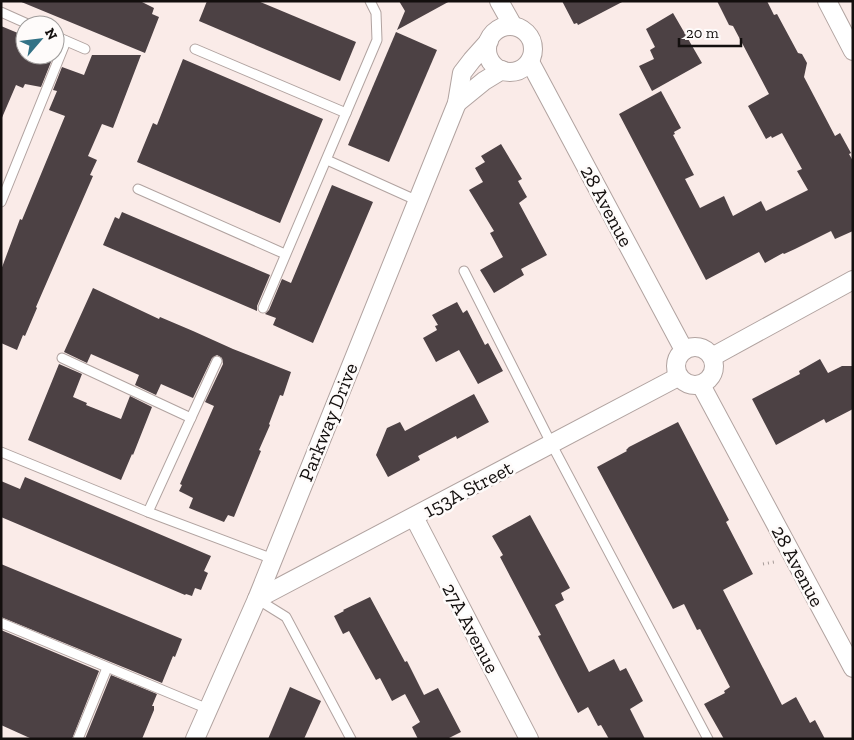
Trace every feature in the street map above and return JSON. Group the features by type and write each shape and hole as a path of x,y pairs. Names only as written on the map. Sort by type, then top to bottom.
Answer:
{"street":[{"path":"500,1 513,26"},
{"path":"827,1 853,51"},
{"path":"513,26 520,28 531,39 533,54 530,62 524,67 518,71 510,72 496,67 488,56 489,41 492,35 498,30 513,26"},
{"name":"Parkway Drive","path":"195,739 257,599 418,201 457,103 462,73 489,41"},
{"name":"28 Avenue","path":"530,62 684,350"},
{"name":"Parkway Drive","path":"457,103 484,81 502,70"},
{"path":"712,357 853,280"},
{"path":"697,347 708,352 712,357 714,362 713,374 701,385 688,385 678,377 675,365 684,350 697,347"},
{"name":"153A Street","path":"257,599 678,377"},
{"name":"28 Avenue","path":"701,385 848,648 853,668"},
{"name":"27A Avenue","path":"414,517 529,739"}],"lane":[{"path":"263,308 377,40 376,13 370,1"},
{"path":"1,12 15,18"},
{"path":"1,202 66,41 85,50"},
{"path":"195,49 346,113"},
{"path":"327,160 418,201"},
{"path":"138,189 285,254"},
{"path":"464,271 552,445 708,739"},
{"path":"62,358 191,418"},
{"path":"148,512 217,362"},
{"path":"1,452 148,512 273,559"},
{"path":"257,599 286,617 351,739"},
{"path":"1,623 208,709"},
{"path":"78,739 107,668"}],"building":[{"path":"19,1 140,1 154,8 152,14 159,17 145,53 65,20 65,15 53,15"},
{"path":"207,1 258,1 356,42 340,81 199,21"},
{"path":"399,1 450,1 397,30 405,11"},
{"path":"562,1 624,1 578,25 577,23 574,24"},
{"path":"717,1 767,1 774,15 777,14 798,53 802,54 807,63 804,77 835,136 840,133 851,153 849,154 853,161 853,231 835,239 831,231 765,263 759,252 706,280 619,114 661,91 681,128 674,132 675,134 673,135 694,175 685,179 700,208 724,196 733,216 761,201 766,211 808,190 797,171 802,169 782,133 766,139 748,106 769,94 733,26 729,25"},
{"path":"673,13 702,63 652,91 639,66 654,59 650,50 655,47 646,29"},
{"path":"1,26 15,32 15,65 50,65 41,87 25,84 23,88 16,85 1,120"},
{"path":"396,32 437,50 389,162 348,145"},
{"path":"92,55 141,55 113,128 102,124 88,156 97,160 90,175 93,176 25,336 23,335 17,350 1,343 1,270 20,219 22,220 65,116 49,110 57,91 53,90 62,67 84,75"},
{"path":"183,59 323,119 280,223 137,162 153,123 157,125"},
{"path":"501,144 522,179 518,181 527,197 519,203 547,255 521,269 524,275 494,293 480,270 503,257 490,233 494,231 469,190 483,182 475,168 485,162 481,156"},
{"path":"332,185 373,202 313,343 273,325 276,318 265,314 269,310 282,279 291,283"},
{"path":"122,212 270,275 257,306 257,311 103,245 115,217 119,219"},
{"path":"93,288 159,319 160,317 291,372 283,396 280,395 259,450 261,451 234,517 228,515 224,522 189,508 193,498 179,491 182,485 180,484 214,406 205,402 223,364 222,358 217,355 212,358 193,398 161,384 156,395 135,385 139,375 91,354 87,363 64,352"},
{"path":"457,302 463,313 467,310 485,345 488,343 503,371 478,384 459,350 436,362 423,338 437,330 435,326 438,325 432,315"},
{"path":"820,359 828,373 842,366 853,366 853,409 826,423 824,419 776,445 752,399 800,374 799,371"},
{"path":"59,364 82,374 73,397 87,403 86,405 121,419 130,396 152,407 121,480 28,440"},
{"path":"474,394 489,422 457,439 456,436 418,456 420,460 388,477 376,455 387,428 400,422 405,431"},
{"path":"678,422 729,520 726,522 753,574 723,590 782,705 796,697 810,723 815,720 825,739 724,739 704,704 725,693 724,691 730,687 700,629 697,630 684,604 673,609 597,467 627,451 629,447"},
{"path":"25,477 211,556 204,571 208,573 201,590 195,588 192,596 185,595 1,517 1,481 20,489"},
{"path":"530,515 570,588 561,593 564,600 555,605 589,672 614,659 620,671 626,668 643,701 630,709 645,739 609,739 601,725 598,726 588,707 578,713 559,677 538,636 541,635 500,557 503,555 492,536"},
{"path":"1,564 182,639 162,683 1,617"},
{"path":"370,597 405,662 407,661 424,695 438,688 461,732 447,739 418,739 412,727 420,722 405,694 392,701 380,678 376,680 349,631 343,634 334,616"},
{"path":"1,630 99,671 72,739 32,739 1,725"},
{"path":"111,675 157,694 152,706 154,706 154,710 142,739 85,739"},
{"path":"290,687 321,701 304,739 268,739"}]}
